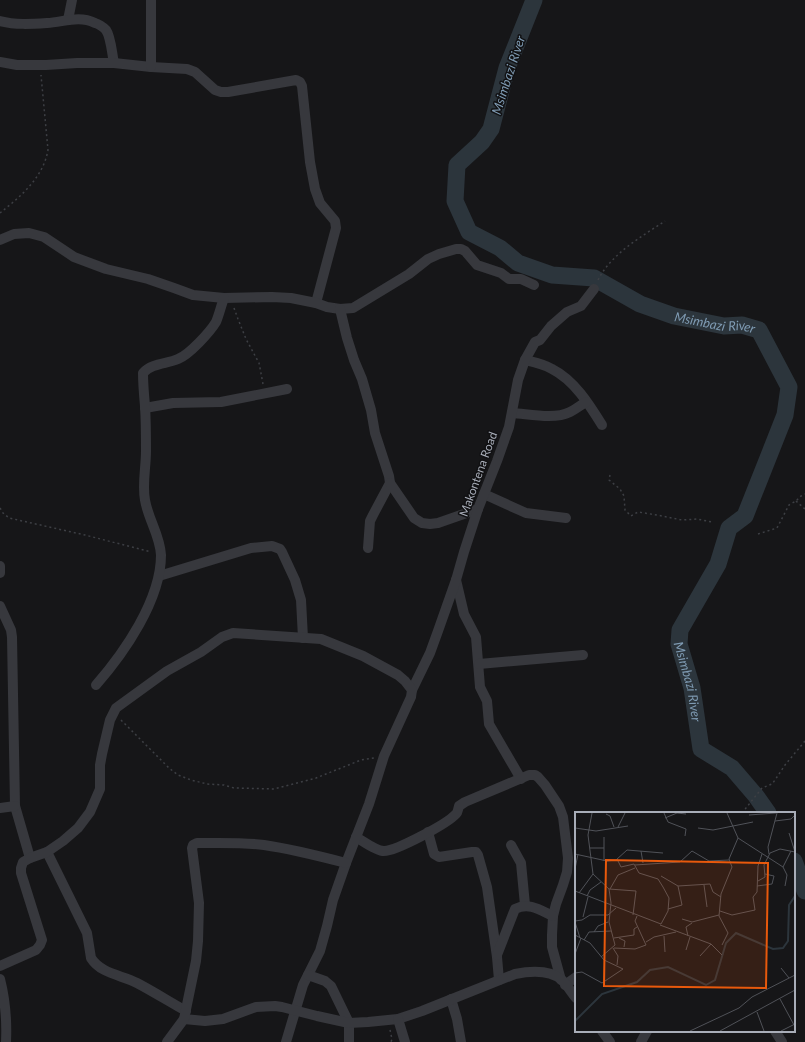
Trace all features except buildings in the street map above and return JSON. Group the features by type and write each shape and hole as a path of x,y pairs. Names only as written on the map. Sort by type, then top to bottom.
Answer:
{"street":[{"path":"68,20 72,0"},
{"path":"151,0 151,67"},
{"path":"0,21 13,24 30,24 78,19 89,20 100,25 106,30 109,36 114,63"},
{"path":"0,62 17,65 114,63 187,69 195,72 215,90 221,92 296,80 300,82 302,86 310,162 315,188 320,203 336,221 336,228 316,303"},
{"path":"0,240 14,234 29,233 44,237 74,257 106,269 148,279 193,295 228,298 291,298 340,309 352,308 405,277 428,259 456,249 465,251 477,265 501,273 508,279 521,279 534,285"},
{"name":"Makontena Road","path":"286,1042 302,990 320,952 333,900 369,804 384,756 411,697 412,690 430,653 456,580 478,509 509,427 518,380 525,360 535,342 540,340 551,326 567,312 581,306 594,289"},
{"path":"96,685 112,666 143,618 153,597 159,576 161,555 159,541 148,512 145,499 146,453 144,373 149,368 179,359 192,349 216,322 228,298"},
{"path":"340,309 354,360 364,385 371,410 375,433 390,483 414,518 422,523 438,523 478,509"},
{"path":"525,360 553,369 576,388 602,425"},
{"path":"145,408 173,403 221,402 287,390"},
{"path":"512,413 559,416 569,413 586,402"},
{"path":"368,548 372,515 390,483"},
{"path":"484,494 526,512 566,518"},
{"path":"159,576 252,548 276,547 282,552 295,580 301,600 303,638"},
{"path":"0,566 0,573"},
{"path":"456,580 464,614 476,637 480,687 487,701 489,724 521,779"},
{"path":"0,606 11,630 12,636 15,806 30,858"},
{"path":"0,966 36,950 42,940 21,873 23,862 47,852 78,828 90,812 100,789 100,765 110,720 113,713 116,708 167,670 201,652 222,637 233,633 321,639 363,656 398,675 412,690"},
{"path":"479,664 583,655"},
{"path":"356,837 382,851 389,850 413,840 442,824 457,813 459,806 465,802 534,775 545,785 559,806 563,817 568,858 565,878 553,916 552,947 563,982"},
{"path":"0,808 15,806"},
{"path":"428,832 434,854 439,857 472,852 476,852 478,855 487,887 499,980"},
{"path":"167,1042 185,1015 196,961 199,903 192,848 193,845 197,843 244,843 265,845 346,863"},
{"path":"512,844 521,863 525,905"},
{"path":"47,852 87,933 91,958 97,966 111,974 137,983 185,1015 205,1021 223,1019 256,1007 266,1006 282,1006 349,1023 393,1020 422,1011 515,974 528,971 551,974 563,982 575,997"},
{"path":"497,956 515,908 525,905 530,906 553,916"},
{"path":"308,975 324,981 331,986 349,1023 349,1042"},
{"path":"563,982 575,977"},
{"path":"0,978 3,989 6,1042"},
{"path":"451,999 457,1019 461,1042"},
{"path":"393,1020 405,1042"},
{"path":"603,1032 610,1042"},
{"path":"641,1042 646,1032"},
{"path":"776,1032 782,1042"}],"path":[{"path":"0,213 21,196 35,180 46,160 48,150 40,65"},
{"path":"602,272 613,259 627,247 665,221"},
{"path":"228,298 260,368 264,394"},
{"path":"610,475 609,480 620,488 624,496 625,510 631,516 638,512 682,520 697,519 712,522"},
{"path":"758,534 777,528 789,505 805,494"},
{"path":"796,501 805,509"},
{"path":"0,508 9,518 86,535 161,555"},
{"path":"113,713 178,775 207,784 234,788 274,789 316,778 361,760 384,756"},
{"path":"743,812 762,788 772,784 785,765 805,741"},
{"path":"391,1042 393,1020"}],"waterway":[{"name":"Msimbazi River","path":"534,0 507,68 491,129 482,142 457,165 455,201 469,232 500,248 518,263 552,275 594,278 640,304 674,316 724,326 742,325 759,330 789,387 785,415 745,516 729,528 718,564 680,630 679,644 692,688 701,749 732,768 756,796 767,812"},
{"name":"Msimbazi River","path":"795,864 805,891"}]}
